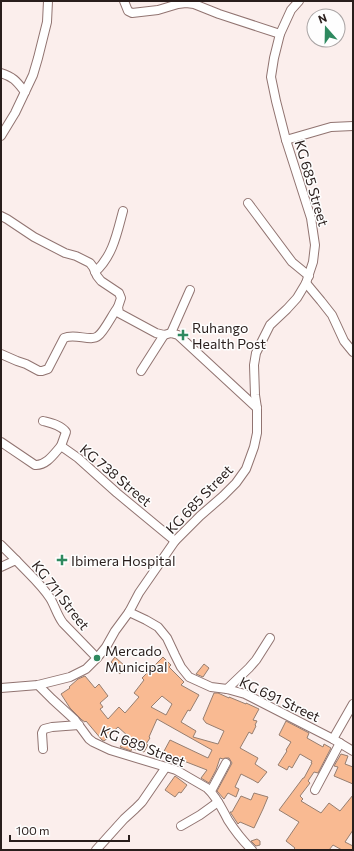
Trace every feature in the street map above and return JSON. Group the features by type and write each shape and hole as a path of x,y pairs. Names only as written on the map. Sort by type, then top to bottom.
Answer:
{"street":[{"path":"1,136 15,113 33,75 47,22 48,1"},
{"path":"124,1 128,11 132,13 158,10 178,4 194,4 219,14 280,34"},
{"name":"KG 685 Street","path":"1,688 38,685 70,677 86,669 106,647 115,631 129,612 139,593 175,541 236,483 246,469 254,447 257,433 254,365 256,352 270,325 297,298 307,280 313,262 314,245 311,218 286,140 276,101 272,77 274,58 280,34 291,10 299,1"},
{"path":"1,73 14,79 25,92"},
{"path":"286,140 331,127 353,126"},
{"path":"248,203 307,280 332,316 344,341 353,352"},
{"path":"95,272 104,263 114,243 122,211"},
{"path":"1,216 34,237 90,263 94,267 95,272 101,281 119,293 122,298 118,307 99,336 95,338 72,336 64,338 52,363 45,371 39,371 1,354"},
{"path":"140,371 168,334 190,290"},
{"path":"118,307 119,313 123,316 156,333 178,335 257,408"},
{"path":"43,420 64,429 66,432 61,446"},
{"name":"KG 738 Street","path":"1,442 35,465 39,465 49,460 61,446 78,458 117,493 175,541"},
{"path":"1,545 16,560"},
{"name":"KG 711 Street","path":"1,567 16,560 50,597 59,618 63,623 97,658"},
{"name":"KG 691 Street","path":"129,612 158,627 167,638 181,667 189,677 211,687 227,689 245,694 353,751"},
{"path":"227,689 256,660 270,638"},
{"name":"KG 689 Street","path":"38,685 75,720 93,742 110,750 176,770 211,791 229,821 252,850"},
{"path":"315,790 353,704"},
{"path":"43,749 42,733 44,729 79,725"},
{"path":"211,791 226,763"},
{"path":"96,850 124,819 142,802 166,767"},
{"path":"181,826 200,816 218,802"}],"building":[{"path":"115,657 126,667 120,674 111,666 113,664 111,662"},
{"path":"163,657 171,665 169,667 184,682 181,685 199,695 190,711 188,710 181,722 196,731 193,737 218,744 224,731 206,723 203,719 214,693 218,693 259,709 253,720 257,721 256,726 252,734 249,732 240,748 258,758 255,764 267,772 258,783 241,774 235,787 239,789 236,797 228,793 224,799 217,791 232,763 229,758 220,758 209,783 201,778 207,770 176,758 175,759 163,753 170,740 208,758 212,750 157,719 144,752 132,748 131,751 120,747 128,736 118,727 104,741 102,740 86,721 85,722 82,720 70,708 61,694 70,688 69,687 78,679 85,676 95,688 99,684 108,696 100,703 103,707 100,709 108,719 119,707 125,713 139,697 134,693 144,680 142,678","holes":["162,696 172,704 166,715 151,707"]},
{"path":"204,664 209,668 203,677 196,674"},
{"path":"286,721 309,733 307,738 323,747 324,744 331,748 318,773 314,772 308,781 310,783 300,796 303,799 301,801 321,813 329,803 340,811 353,795 353,830 345,842 353,846 353,850 342,850 333,845 329,850 293,850 295,848 286,841 299,822 279,810 304,778 312,761 300,754 292,768 289,766 287,770 278,765 291,742 279,735"},
{"path":"341,754 348,756 345,764 353,767 353,784 334,776 338,767 334,766"},
{"path":"175,776 187,785 181,793 179,792 175,797 165,790"},
{"path":"254,793 268,797 254,828 240,822 238,824 230,812 232,812 241,796 251,800"},
{"path":"257,839 260,841 260,845 256,846 251,841"}],"place":[{"name":"Ruhango Health Post","path":"183,335"},
{"name":"Ibimera Hospital","path":"62,560"},
{"name":"Mercado Municipal","path":"97,658"}]}
